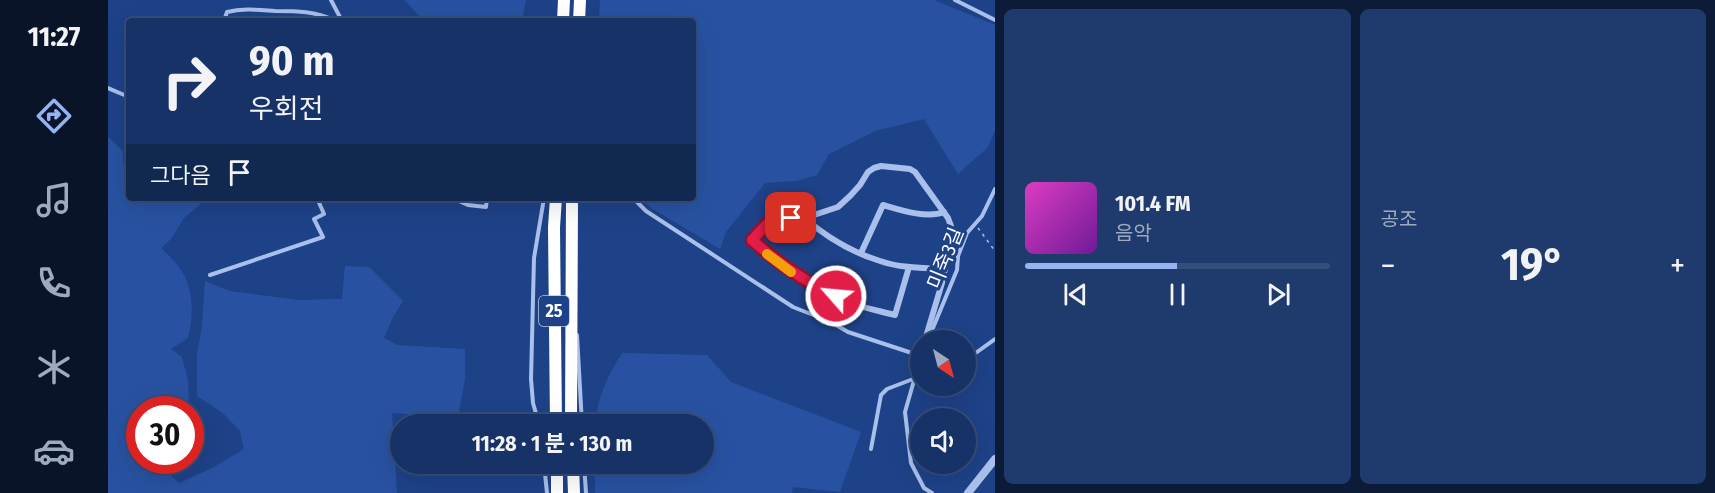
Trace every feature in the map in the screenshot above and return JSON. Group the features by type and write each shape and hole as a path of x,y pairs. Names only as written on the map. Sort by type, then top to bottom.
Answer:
{"highway":[{"path":"563,18 564,0"},
{"path":"579,18 580,0"},
{"name":"25","path":"555,201 556,414"},
{"name":"25","path":"571,414 572,201"},
{"path":"557,474 557,493"},
{"path":"573,474 574,493"}],"street":[{"path":"909,267 895,315 851,303 821,290 797,276 752,240 771,220 814,215 838,207 860,185 868,172 881,166 910,168 944,212 952,233 929,330"},
{"path":"801,200 803,217 826,236 861,254 881,262 909,267 945,269"},
{"path":"861,254 883,205 908,212 938,214 944,212"},
{"path":"968,493 995,459"}],"lane":[{"path":"331,0 340,18"},
{"path":"955,0 995,20"},
{"path":"225,18 227,12 236,10 301,10 330,18"},
{"path":"108,88 126,96"},
{"name":"미죽3길","path":"930,330 957,270 958,256 967,233 982,216 995,189"},
{"path":"210,275 322,237 314,219 324,214 318,201"},
{"path":"459,201 468,205 486,207 487,201"},
{"path":"536,414 531,379 534,258 544,201"},
{"path":"636,201 646,211 792,307 831,322 848,333 910,353"},
{"path":"571,274 577,290 581,414"},
{"path":"976,353 995,339"},
{"path":"871,448 881,395 887,389 910,380"},
{"path":"910,395 905,412 910,464 924,488 932,493"},
{"path":"545,474 547,493"},
{"path":"585,474 586,493"}],"path":[{"path":"976,224 995,251"}],"shaded area":[{"path":"405,0 526,0 523,18 420,18"},
{"path":"600,0 934,0 995,25 995,130 988,147 958,174 924,119 875,131 829,154 817,175 796,181 765,183 726,232 720,249 651,208 644,201 696,201 696,18 599,18"},
{"path":"108,137 123,151 123,163 126,164 126,201 203,202 184,218 171,239 161,248 183,274 190,291 192,310 188,338 171,349 182,357 188,381 189,396 126,396 126,474 169,474 179,483 204,474 204,472 244,449 240,431 224,414 204,401 204,396 197,396 197,355 202,326 205,281 230,291 299,300 342,299 345,266 369,267 403,301 384,338 397,345 465,349 465,379 459,414 390,414 390,474 396,474 397,493 108,493"},
{"path":"622,353 707,355 731,382 861,432 840,492 793,487 792,493 595,493 595,474 714,474 714,414 597,414 598,405 612,369"}],"slow traffic":[{"path":"767,254 791,272"}],"route":[{"path":"791,218 771,220 752,240 797,276 836,296"}]}
